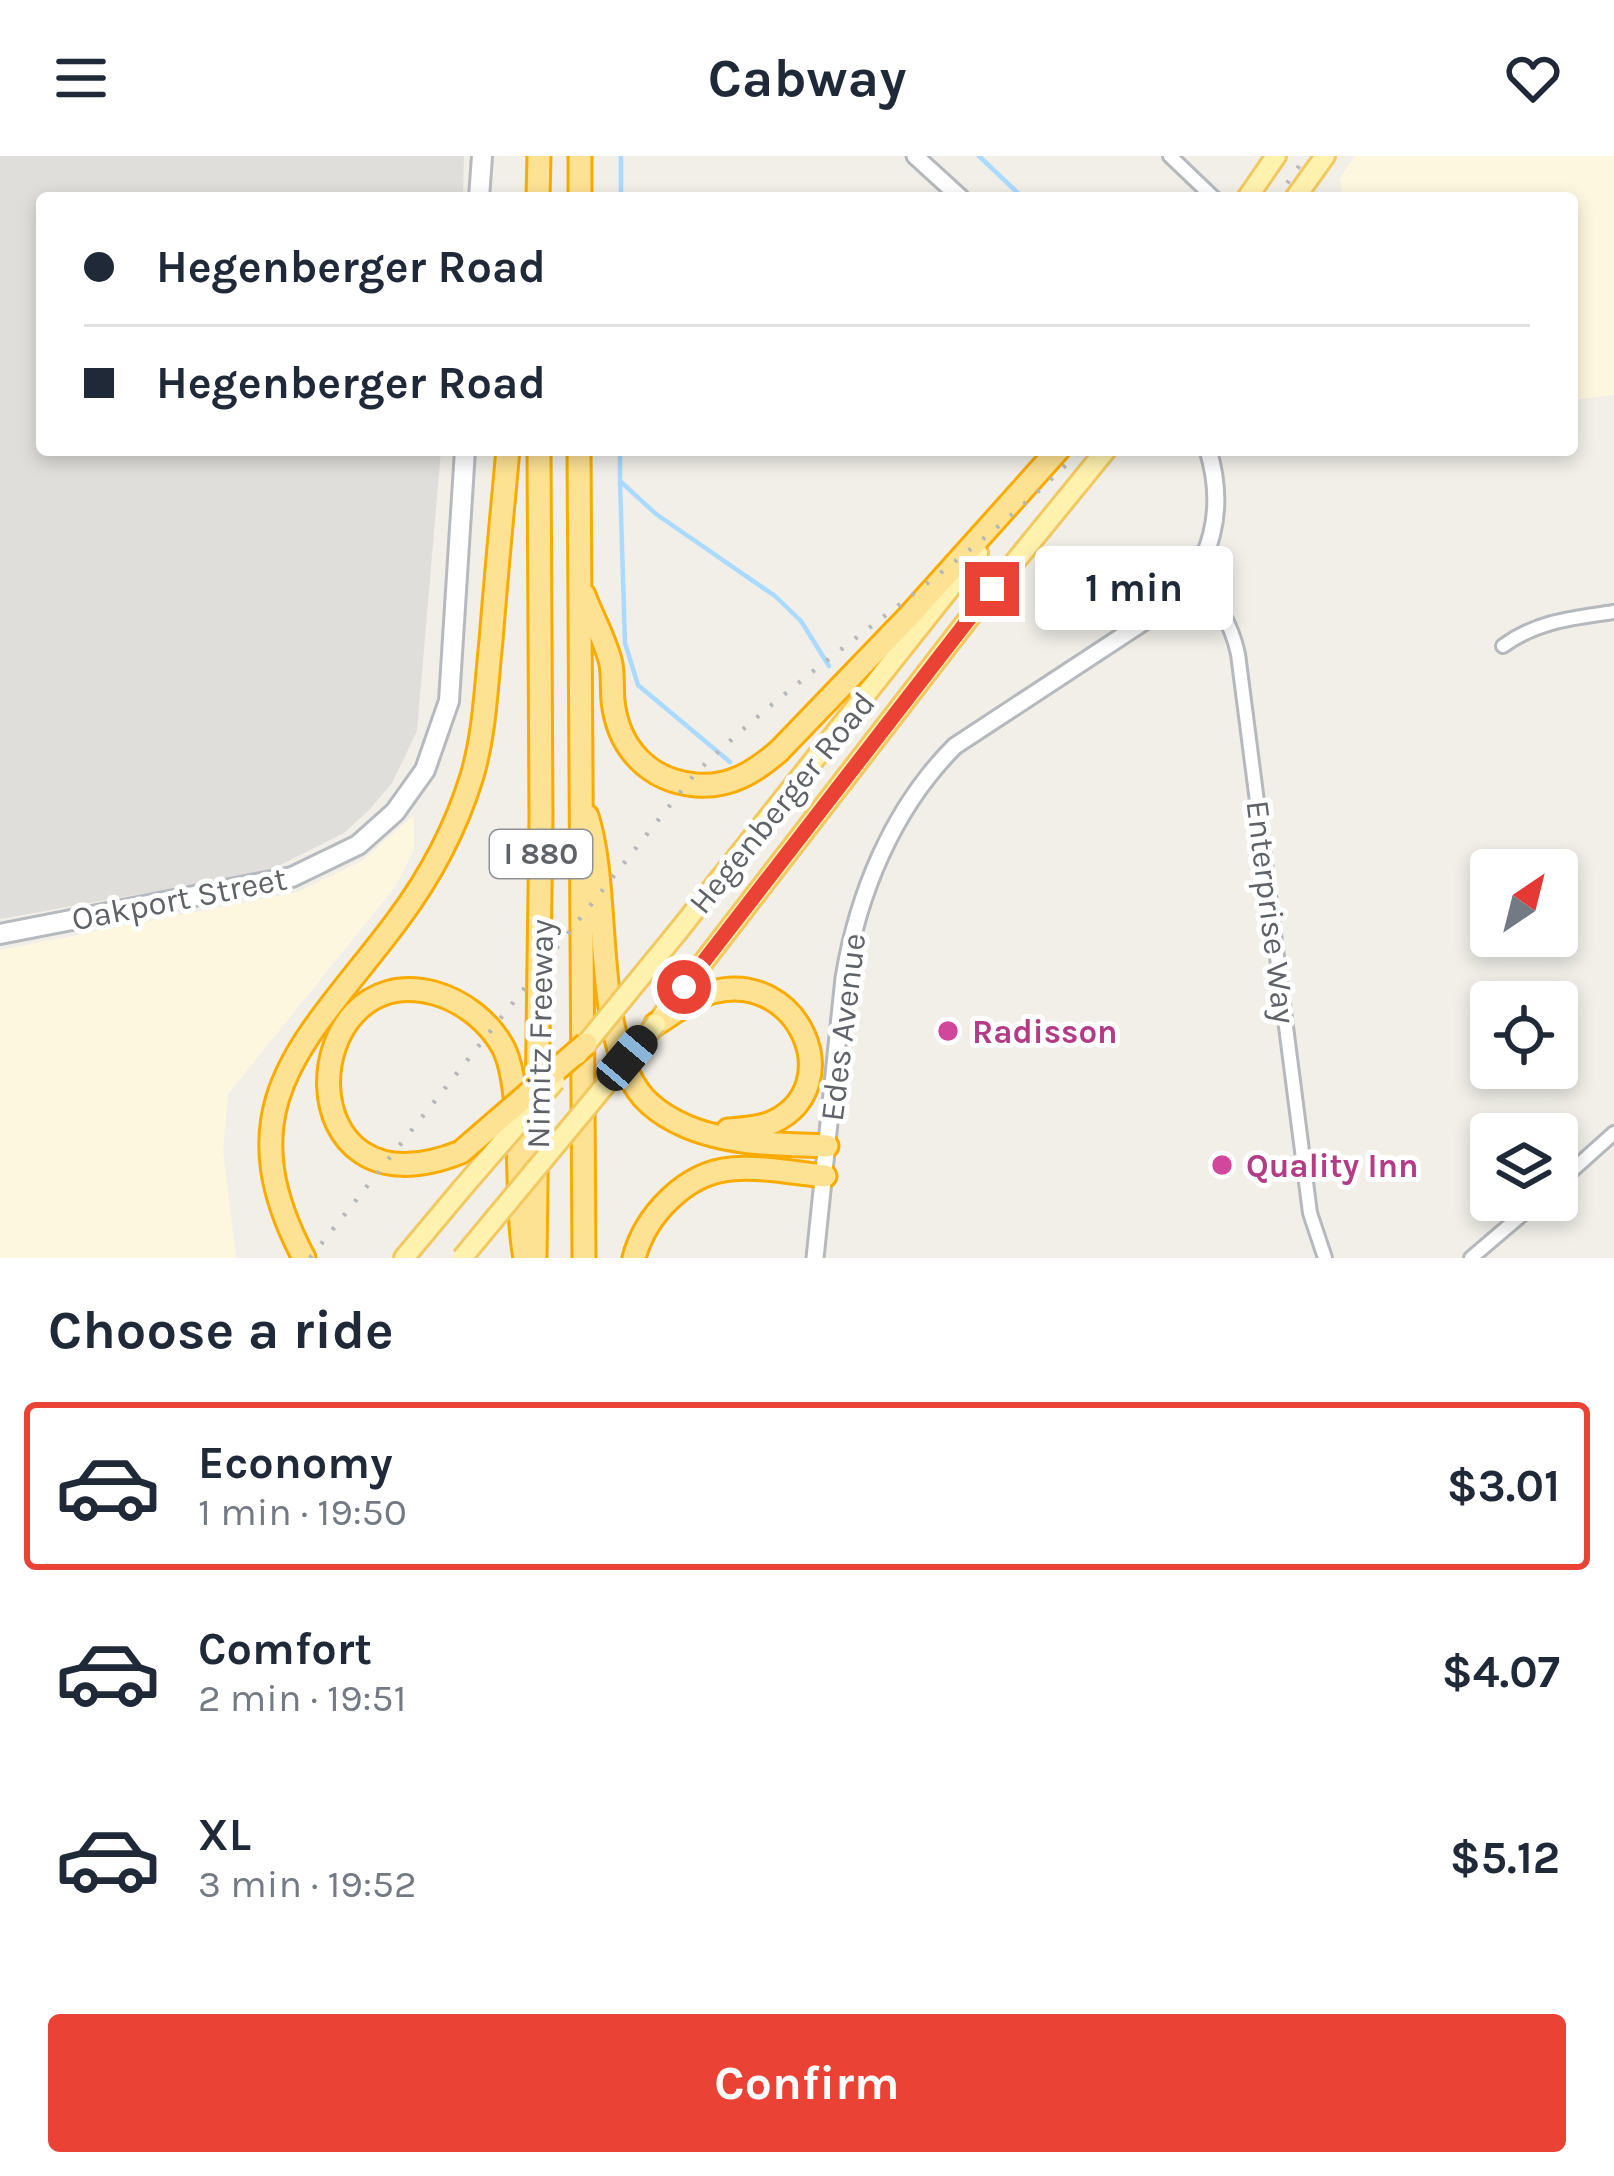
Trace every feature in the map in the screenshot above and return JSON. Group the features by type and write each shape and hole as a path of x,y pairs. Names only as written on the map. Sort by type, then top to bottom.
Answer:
{"highway":[{"path":"538,192 539,156"},
{"path":"580,156 580,192"},
{"path":"306,1258 291,1235 274,1187 269,1154 282,1083 310,1030 421,888 471,777 484,713 507,456"},
{"name":"Nimitz Freeway","path":"536,1258 542,817 539,456"},
{"name":"Nimitz Freeway","path":"579,456 584,1258"},
{"path":"579,583 611,664 614,707 633,755 650,771 676,783 731,782 760,768 779,751 1053,456"},
{"path":"580,793 596,843 618,1042 643,1097 685,1126 741,1141 827,1146"},
{"path":"525,1258 514,1102 505,1052 490,1028 448,997 424,990 378,998 345,1024 328,1062 329,1108 340,1130 376,1162 423,1165 461,1152 586,1044"},
{"path":"656,1024 707,993 747,991 786,1007 801,1025 808,1045 810,1068 804,1089 791,1109 773,1122 730,1130 685,1126"},
{"path":"634,1258 649,1220 711,1172 735,1168 824,1176"}],"main road":[{"path":"479,192 482,156"},
{"path":"1251,192 1276,156"},
{"path":"1299,192 1324,156"},
{"name":"Oakport Street","path":"0,934 292,877 347,851 394,812 430,759 449,701 465,456"},
{"name":"Hegenberger Road","path":"404,1258 680,929 1053,456"},
{"name":"Hegenberger Road","path":"462,1258 656,1024 966,622 1101,456"}],"street":[{"path":"915,156 954,192"},
{"path":"1170,156 1208,192"},
{"name":"Edes Avenue","path":"815,1258 850,936 878,857 932,771 970,734 1152,617 1193,579 1206,554 1218,502 1209,456"},
{"name":"Enterprise Way","path":"1193,579 1223,612 1238,654 1310,1213 1324,1258"},
{"path":"1503,646 1554,621 1614,612"},
{"path":"1578,1165 1614,1133"},
{"path":"1471,1258 1514,1221"}],"shaded area":[{"path":"0,156 464,156 463,192 36,192 36,456 440,456 417,731 392,783 369,810 344,833 268,871 0,919"},
{"path":"1355,156 1614,156 1614,395 1578,399 1578,192 1342,192 1340,178"},
{"path":"414,815 414,850 395,887 228,1094 223,1152 236,1258 0,1258 0,950 298,892 362,861"}],"waterway":[{"path":"621,156 621,192"},
{"path":"979,156 1017,192"},
{"path":"620,456 620,481 656,514 775,596 801,621 829,666"},
{"path":"620,481 625,643 638,685 730,762"}],"railway":[{"path":"1281,192 1306,156"},
{"path":"310,1258 694,775 788,691 988,535 1075,456"}],"place":[{"name":"Radisson","path":"948,1031"},
{"name":"Quality Inn","path":"1222,1165"}],"route":[{"path":"684,987 992,589"}]}
